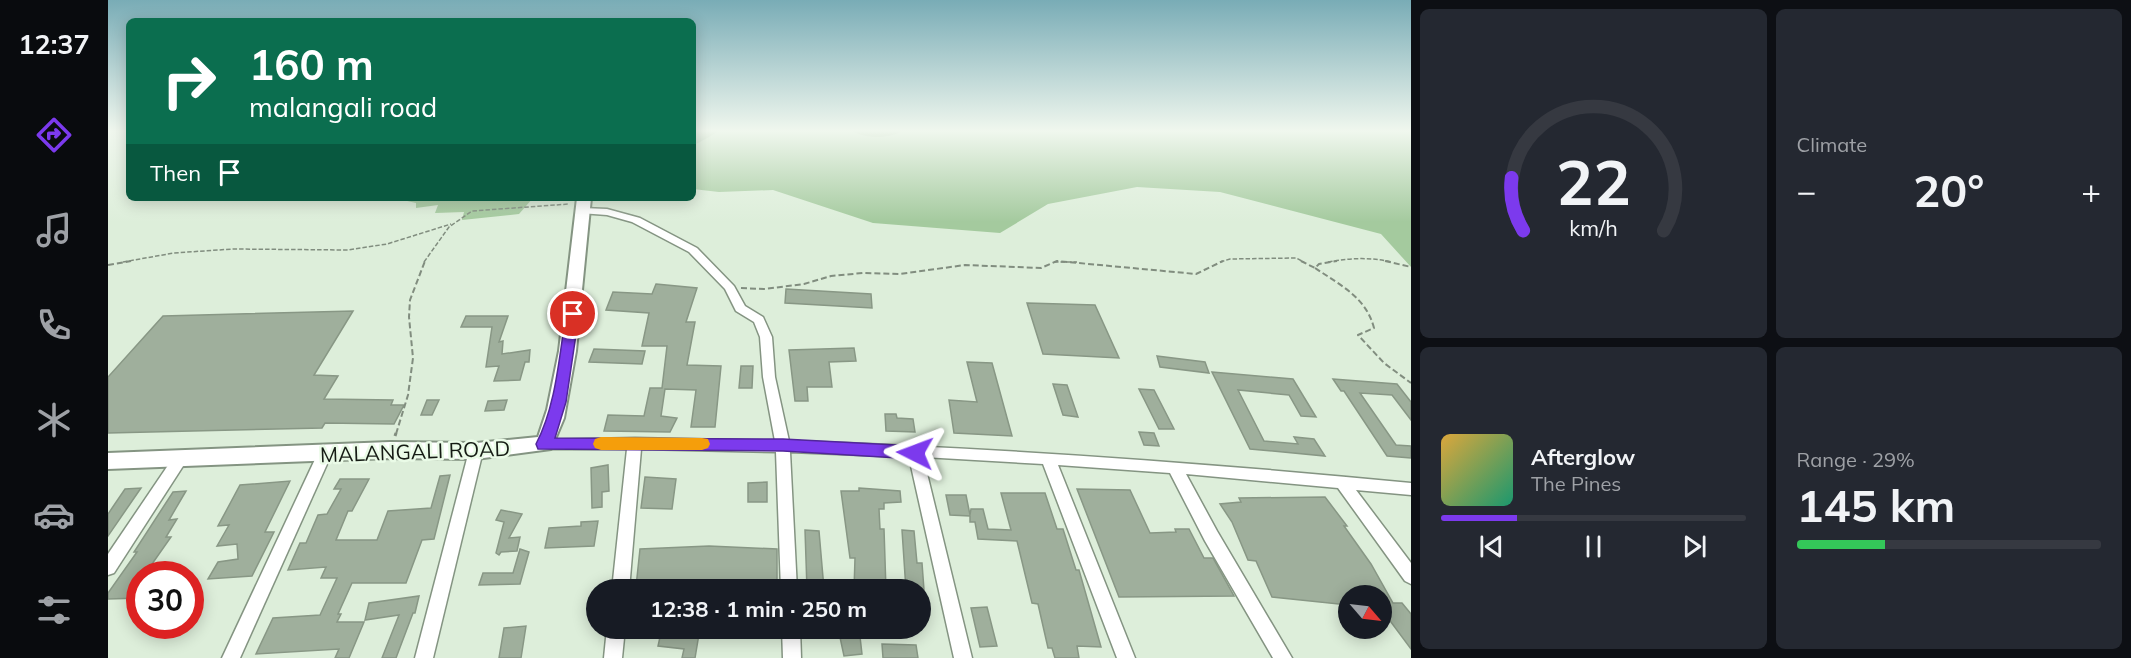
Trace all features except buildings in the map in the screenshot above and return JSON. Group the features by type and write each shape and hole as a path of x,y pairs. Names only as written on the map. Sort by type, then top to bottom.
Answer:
{"street":[{"path":"789,579 783,445 769,377 763,327 757,317 740,308 730,288 693,250 636,220 584,204 579,268 566,360 551,431 544,444 783,445 1174,467 1411,489"},
{"path":"621,579 635,443"},
{"name":"MALANGALI ROAD","path":"108,461 390,450 476,451 544,444"},
{"path":"424,658 476,451"},
{"path":"231,658 325,453"},
{"path":"915,453 963,658"},
{"path":"108,568 180,459"},
{"path":"1049,460 1126,658"},
{"path":"1174,467 1211,536 1283,658"},
{"path":"1342,482 1411,576"},
{"path":"613,658 615,639"},
{"path":"791,639 792,658"}],"path":[{"path":"390,450 406,404 412,371 414,347 408,313 412,290 438,240 453,224 472,211 584,204"},
{"path":"108,265 174,253 233,249 348,250 387,244 453,224"},
{"path":"1315,268 1319,264 1334,263 1335,260 1344,258 1378,260 1411,267"},
{"path":"730,288 764,289 809,283 831,276 863,273 900,274 965,265 1041,268 1057,261 1064,261 1196,274 1203,273 1221,260 1298,259 1349,290 1362,303 1373,321 1374,328 1359,333 1358,336 1384,363 1411,383"}],"green space":[{"path":"696,161 1411,161 1411,267 1381,234 1220,192 1137,187 1048,204 1000,233 873,223 773,190 719,192 696,189"},
{"path":"407,201 530,201 519,214 462,220 464,212 435,213 438,205 416,208 416,203"}],"slow traffic":[{"path":"601,444 702,444"}],"route":[{"path":"573,314 559,402 551,431 544,444 783,445 915,453"}]}
